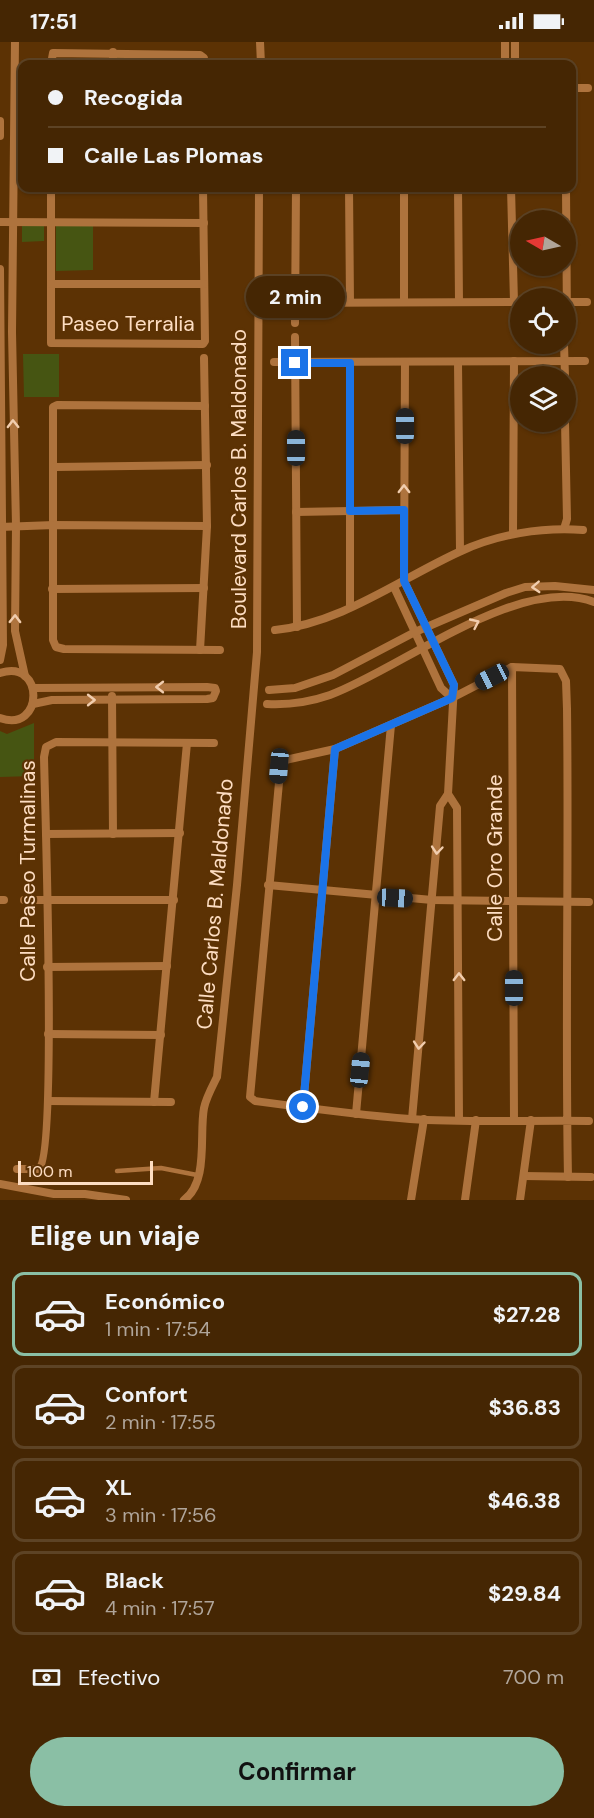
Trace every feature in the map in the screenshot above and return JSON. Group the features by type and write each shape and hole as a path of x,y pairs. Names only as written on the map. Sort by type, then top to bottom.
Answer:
{"street":[{"path":"15,42 12,223 15,631 25,676 33,688 33,705"},
{"path":"260,42 261,60"},
{"path":"505,42 505,60"},
{"path":"515,42 515,60"},
{"path":"113,52 113,60"},
{"path":"52,60 53,53 113,52 200,55 204,60"},
{"path":"576,88 588,88"},
{"path":"0,121 0,136"},
{"name":"Paseo Terralia","path":"51,192 53,343 202,344 205,341 203,192"},
{"name":"Boulevard Carlos B. Maldonado","path":"253,699 256,652 259,192"},
{"path":"295,323 296,192"},
{"path":"350,192 350,302"},
{"path":"404,192 404,302"},
{"path":"458,192 459,302"},
{"path":"511,192 516,288"},
{"path":"566,192 566,288"},
{"path":"0,222 204,223"},
{"path":"0,269 3,645 0,660"},
{"path":"51,284 204,284"},
{"path":"274,303 510,302"},
{"path":"576,302 587,302"},
{"path":"295,338 297,627"},
{"path":"564,354 564,366"},
{"path":"200,650 207,526 204,358"},
{"path":"274,362 458,363 585,360"},
{"path":"513,533 514,361"},
{"path":"350,363 350,607"},
{"path":"405,363 404,581 454,685 448,795 441,806 412,1119"},
{"path":"458,363 460,551"},
{"path":"205,406 57,405 53,407 55,467 53,640 58,648 220,650"},
{"path":"564,529 567,519 565,432"},
{"path":"55,467 207,465"},
{"path":"296,512 404,510"},
{"path":"2,527 207,526"},
{"path":"274,630 297,627 321,620 394,587 460,551 513,533 564,529 583,530"},
{"path":"268,690 295,687 333,675 415,632 495,597 525,587 555,586 594,590"},
{"path":"394,587 441,688 452,698"},
{"path":"52,589 204,588"},
{"path":"267,704 304,701 331,695 434,642 490,616 528,603 558,598 594,602"},
{"path":"568,1177 567,1120 566,901 566,681 560,669 512,667 452,698 335,749 281,760 250,1097 255,1101 412,1119 476,1120 567,1120 589,1120"},
{"name":"Calle Oro Grande","path":"512,667 514,1120"},
{"path":"0,673 10,671 25,676"},
{"path":"112,687 113,834"},
{"path":"0,718 14,720 22,717 33,705 52,700 207,699 213,698 216,692 215,688 207,687 33,688"},
{"name":"Calle Carlos B. Maldonado","path":"198,1175 203,1147 204,1109 217,1077 253,699"},
{"path":"356,1113 391,725"},
{"name":"Calle Paseo Turmalinas","path":"17,1169 36,1170 42,1166 48,1101 44,757 46,747 56,742 214,743"},
{"path":"154,1102 187,743"},
{"path":"303,1107 335,749"},
{"path":"448,795 457,808 459,1119"},
{"path":"46,834 180,833"},
{"path":"268,885 376,897 432,900 589,902"},
{"path":"24,900 174,900"},
{"path":"47,967 168,966"},
{"path":"48,1034 161,1035"},
{"path":"48,1101 171,1102"},
{"path":"411,1200 424,1119"},
{"path":"465,1200 476,1120"},
{"path":"520,1200 531,1120"},
{"path":"184,1200 193,1191 198,1175"},
{"path":"524,1176 591,1177"},
{"path":"0,1184 54,1194 85,1194 126,1200"}],"lane":[{"path":"117,1171 161,1168 198,1175"}],"green space":[{"path":"199,56 199,60 116,60 116,57"},
{"path":"22,225 44,225 44,241 22,242"},
{"path":"56,226 93,226 93,270 56,271"},
{"path":"23,354 59,354 59,397 24,397"},
{"path":"34,723 34,776 0,777 0,731 7,734"}],"route":[{"path":"295,363 350,363 350,511 404,510 404,581 454,685 452,698 335,749 303,1107"}]}
